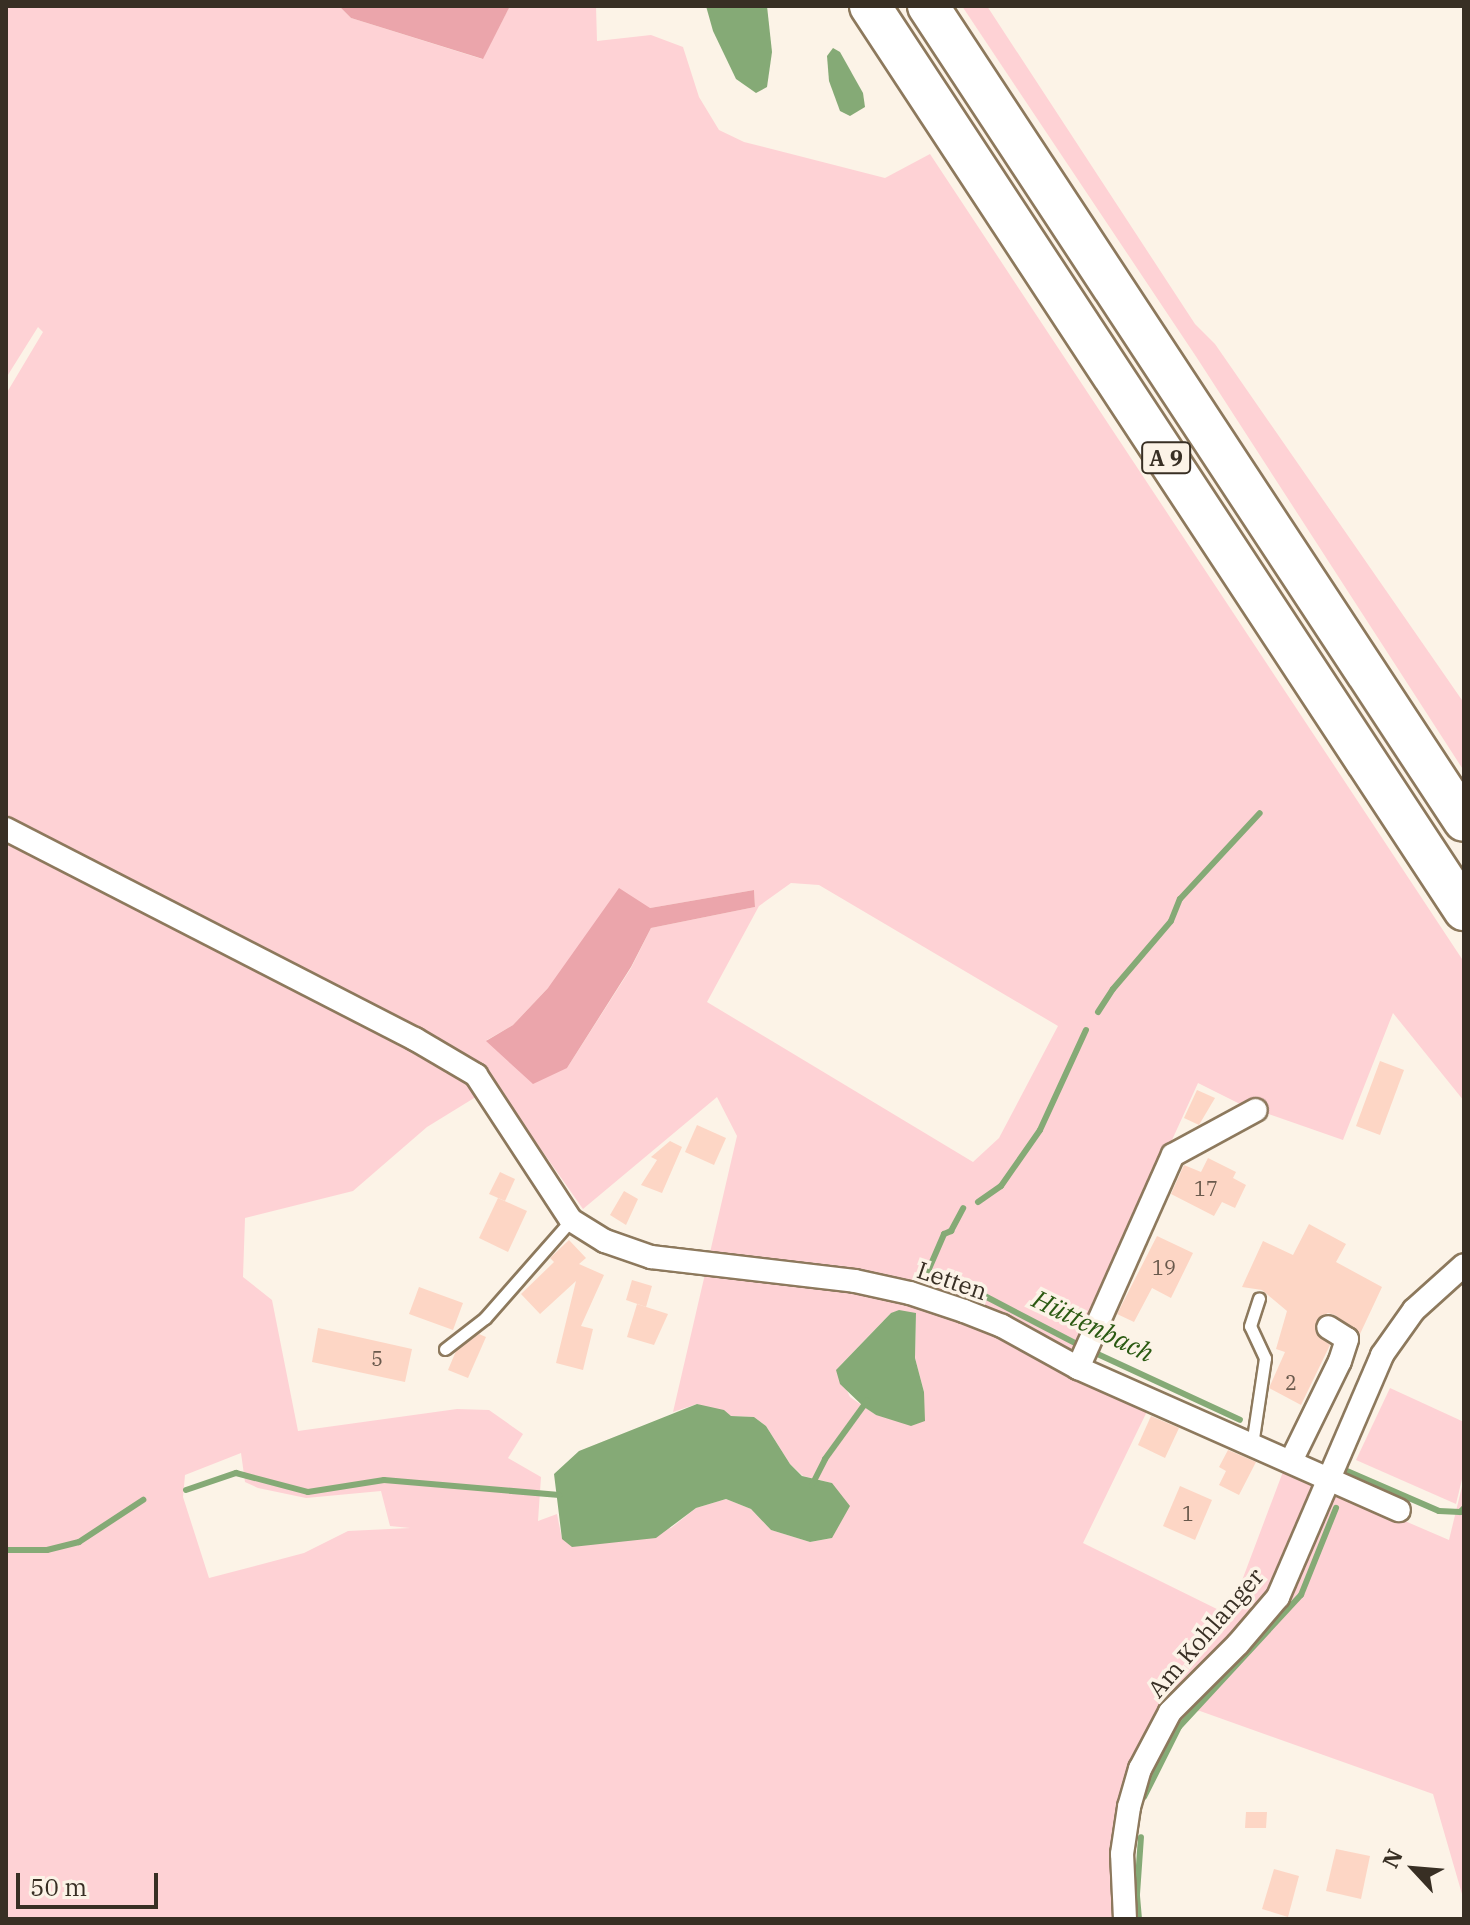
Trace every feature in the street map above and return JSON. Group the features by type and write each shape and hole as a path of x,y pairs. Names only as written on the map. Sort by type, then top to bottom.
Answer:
{"highway":[{"name":"A 9","path":"870,6 1464,910"},
{"name":"A 9","path":"928,6 1464,821"}],"street":[{"name":"Letten","path":"6,829 415,1039 476,1075 571,1220 605,1241 651,1257 855,1281 910,1293 1002,1326 1078,1368 1399,1510"},
{"path":"1078,1368 1173,1155 1256,1110"},
{"path":"1329,1478 1382,1355 1414,1310 1464,1265"},
{"path":"1291,1461 1340,1361 1347,1339 1328,1327"},
{"name":"Am Kohlanger","path":"1125,1919 1122,1854 1129,1807 1140,1769 1170,1712 1238,1644 1278,1597 1329,1478"}],"lane":[{"path":"445,1349 494,1308 571,1220"},
{"path":"1252,1445 1265,1358 1250,1326 1259,1298"}],"shaded area":[{"path":"6,6 339,6 351,18 482,59 510,6 596,6 597,41 651,35 683,47 699,97 719,130 744,142 885,178 930,154 1464,962 1464,1101 1393,1013 1343,1140 1240,1104 1198,1083 1074,1355 1155,1395 1083,1543 1229,1615 1284,1469 1449,1540 1464,1478 1464,1901 1433,1794 1200,1711 1160,1716 1137,1761 1120,1919 6,1919 6,394 43,332 38,327 6,378","holes":["791,883 819,885 1058,1026 999,1138 973,1162 707,1002 759,906","754,890 755,907 651,928 631,968 567,1068 487,1040 513,1025 548,988 650,908","483,1067 583,1209 717,1097 737,1136 673,1412 697,1404 731,1416 754,1417 766,1426 790,1464 803,1476 832,1483 832,1538 810,1542 771,1530 751,1509 726,1499 696,1508 671,1528 562,1539 557,1514 538,1521 541,1477 508,1458 523,1434 489,1410 457,1409 298,1431 272,1300 243,1277 245,1218 353,1191 427,1127 479,1095","891,1313 916,1313 915,1358 924,1392 876,1415 850,1397 837,1369","241,1453 245,1482 258,1488 306,1498 381,1491 390,1526 410,1528 348,1531 304,1553 209,1578 183,1497 185,1475"]},
{"path":"339,6 510,6 483,59 351,18"},
{"path":"706,6 767,6 772,52 767,87 756,93 736,79 713,31"},
{"path":"962,6 987,6 1195,324 1215,344 1464,703 1464,771 1197,358"},
{"path":"833,48 840,52 863,93 865,107 850,116 840,111 829,81 827,56"},
{"path":"619,888 650,908 754,890 755,907 651,928 631,967 567,1068 533,1084 486,1041 513,1025 548,988"},
{"path":"899,1310 916,1313 915,1358 924,1392 925,1421 911,1426 876,1415 864,1407 840,1384 836,1370 891,1313"},
{"path":"1390,1388 1464,1422 1464,1471 1456,1504 1356,1460"},
{"path":"697,1404 724,1410 731,1416 754,1417 766,1426 790,1464 802,1476 832,1483 850,1506 832,1538 810,1542 771,1530 751,1509 726,1499 696,1508 656,1538 572,1547 562,1539 554,1474 579,1451"}],"building":[{"path":"1380,1061 1404,1070 1380,1135 1356,1126"},
{"path":"1197,1090 1215,1098 1199,1125 1184,1118"},
{"path":"697,1125 726,1138 714,1165 685,1152"},
{"path":"670,1141 682,1147 662,1193 641,1185 657,1160 651,1157"},
{"path":"1208,1158 1236,1172 1233,1178 1246,1185 1235,1208 1222,1202 1214,1216 1171,1194 1184,1165 1201,1172"},
{"path":"500,1172 515,1179 505,1201 489,1194"},
{"path":"624,1191 638,1199 626,1225 610,1215"},
{"path":"498,1198 527,1211 508,1252 479,1238"},
{"path":"1309,1224 1346,1244 1336,1262 1382,1287 1360,1334 1335,1315 1328,1313 1317,1319 1316,1334 1330,1345 1301,1405 1269,1388 1285,1352 1276,1349 1287,1311 1262,1290 1242,1287 1263,1241 1293,1255"},
{"path":"1157,1236 1193,1253 1171,1298 1152,1288 1134,1322 1117,1314"},
{"path":"569,1240 586,1258 579,1264 604,1275 581,1326 593,1329 583,1370 556,1363 576,1281 540,1314 521,1294 554,1262 550,1258"},
{"path":"632,1280 652,1286 646,1307 626,1300"},
{"path":"419,1287 463,1303 453,1330 409,1314"},
{"path":"637,1304 668,1314 654,1345 627,1337"},
{"path":"318,1328 412,1349 405,1382 312,1362"},
{"path":"479,1334 486,1337 468,1378 448,1370 456,1351"},
{"path":"1151,1416 1179,1428 1165,1458 1138,1445"},
{"path":"1228,1450 1256,1462 1239,1495 1219,1485 1226,1471 1219,1467"},
{"path":"1180,1486 1212,1500 1195,1540 1163,1526"},
{"path":"1246,1812 1267,1812 1266,1828 1245,1828"},
{"path":"1336,1849 1370,1856 1361,1899 1326,1891"},
{"path":"1274,1869 1299,1876 1288,1917 1262,1909"}],"waterway":[{"path":"1098,1012 1113,989 1171,921 1180,899 1260,813"},
{"path":"978,1202 1001,1186 1040,1130 1086,1030"},
{"path":"925,1278 944,1234 951,1231 963,1208"},
{"name":"Hüttenbach","path":"926,1274 979,1293 1081,1346"},
{"name":"Hüttenbach","path":"1091,1351 1240,1420"},
{"path":"812,1485 825,1459 867,1401"},
{"name":"Hüttenbach","path":"1347,1471 1439,1511 1460,1512 1464,1508"},
{"path":"186,1490 236,1473 308,1492 384,1480 559,1495"},
{"path":"6,1550 47,1550 79,1542 143,1500"},
{"path":"1144,1797 1179,1727 1301,1595 1336,1508"},
{"path":"1139,1919 1137,1894 1141,1837"}]}
